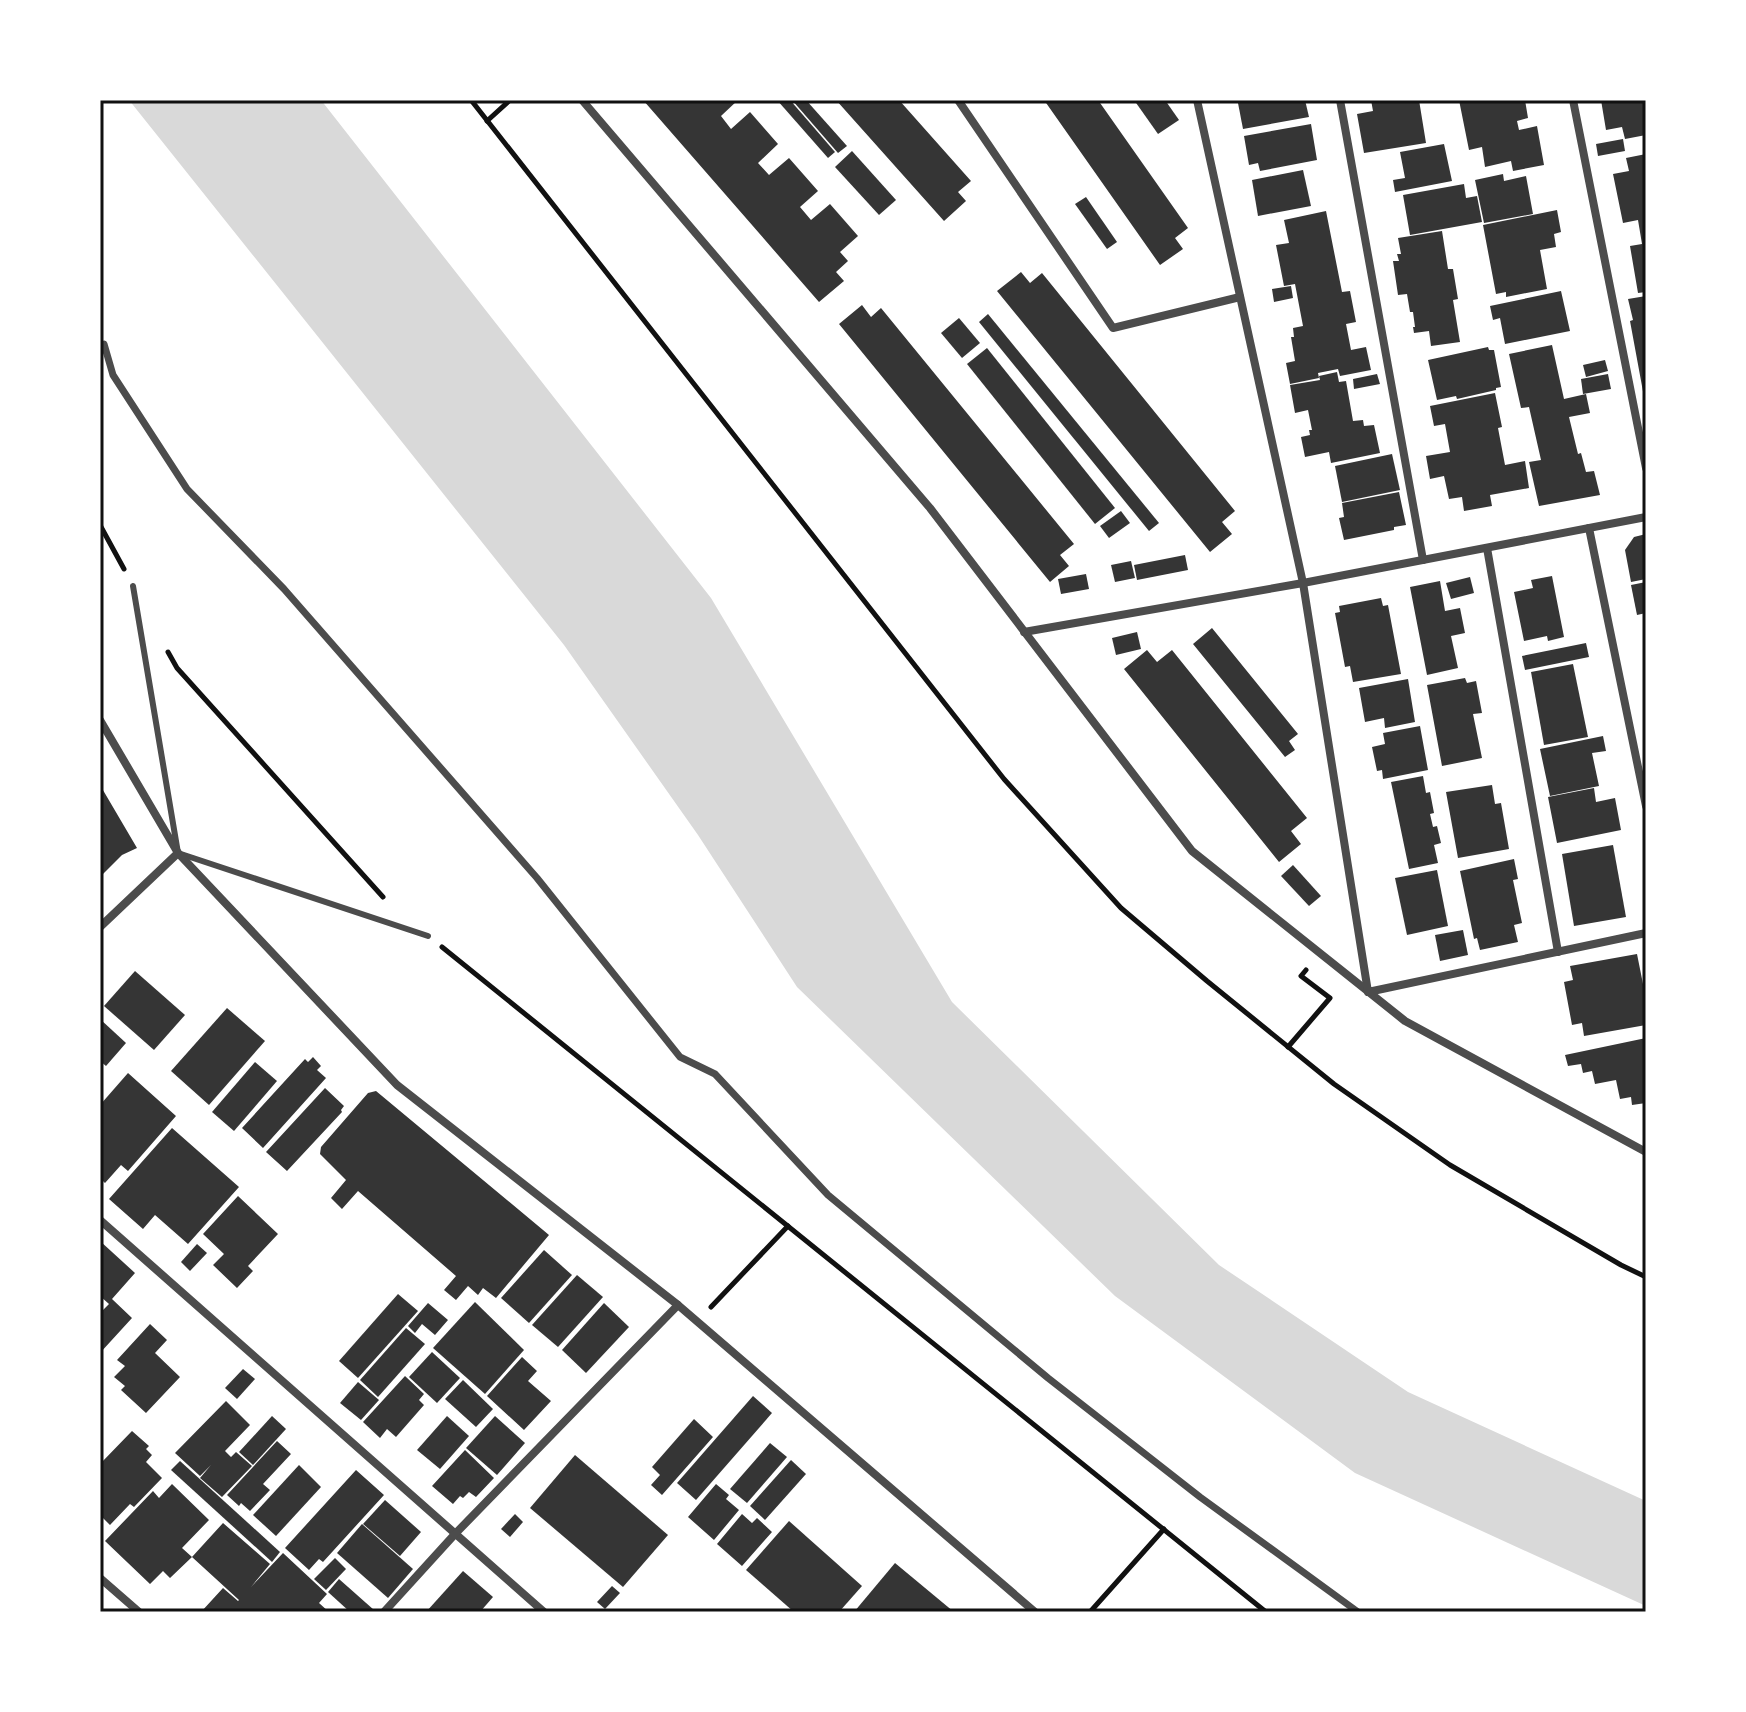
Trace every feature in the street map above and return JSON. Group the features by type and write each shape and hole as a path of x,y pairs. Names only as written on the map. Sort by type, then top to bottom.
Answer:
{"street":[{"path":"582,100 930,508 1192,851 1405,1021 1646,1152"},
{"path":"958,100 1113,328 1240,297"},
{"path":"1197,100 1303,583 1368,992"},
{"path":"1340,100 1423,560"},
{"path":"1573,100 1646,468"},
{"path":"104,344 113,375 187,489 284,589 527,867 680,1057 715,1074 828,1195 1048,1378 1200,1497 1358,1612"},
{"path":"1024,632 1303,583 1646,517"},
{"path":"1589,528 1646,806"},
{"path":"1487,548 1558,952"},
{"path":"100,720 178,853 397,1085 678,1305 1035,1612"},
{"path":"100,927 178,853"},
{"path":"1368,992 1646,933"},
{"path":"100,1220 544,1612"},
{"path":"384,1612 455,1534 678,1305"},
{"path":"100,1578 139,1612"}],"lane":[{"path":"133,586 178,853 428,936"}],"path":[{"path":"471,100 1004,779 1121,908 1334,1084 1450,1165 1646,1277"},
{"path":"487,121 510,100"},
{"path":"100,525 133,586"},
{"path":"162,641 177,668 391,906"},
{"path":"428,936 1266,1612"},
{"path":"1288,1047 1330,998 1301,976 1318,953"},
{"path":"678,1305 710,1307 788,1226"},
{"path":"1090,1612 1164,1529"}],"shaded area":[{"path":"129,100 321,100 711,598 952,1002 1219,1265 1408,1392 1646,1501 1646,1606 1355,1473 1115,1296 797,987 698,835 564,645"}],"building":[{"path":"643,100 738,100 721,116 731,129 750,112 778,144 758,163 769,175 789,158 818,191 800,207 811,220 830,204 858,236 840,252 848,261 836,272 844,281 819,302"},
{"path":"777,100 790,100 835,152 828,158"},
{"path":"792,100 806,100 847,146 838,153"},
{"path":"836,100 899,100 971,181 958,192 966,201 944,221"},
{"path":"1044,100 1098,100 1188,228 1175,238 1183,249 1160,265"},
{"path":"1134,100 1165,100 1179,120 1158,134"},
{"path":"1305,100 1309,117 1243,129 1238,103"},
{"path":"1371,100 1419,100 1426,143 1364,153 1357,114 1373,111"},
{"path":"1459,100 1525,100 1528,118 1517,121 1519,130 1537,126 1544,165 1513,171 1511,161 1485,167 1482,147 1469,150"},
{"path":"1601,100 1646,100 1646,135 1625,139 1622,127 1606,130"},
{"path":"1311,124 1317,160 1260,171 1258,163 1249,165 1244,136"},
{"path":"1623,139 1625,151 1598,156 1596,144"},
{"path":"1444,144 1452,181 1395,192 1393,180 1405,178 1400,152"},
{"path":"852,151 896,200 879,215 835,167"},
{"path":"1646,154 1646,292 1638,293 1630,246 1642,244 1638,220 1623,223 1613,174 1629,171 1626,158"},
{"path":"1303,170 1311,206 1258,216 1252,180"},
{"path":"1503,174 1504,181 1526,176 1533,214 1484,223 1475,180"},
{"path":"1464,184 1466,198 1477,196 1482,222 1410,235 1403,195"},
{"path":"1086,197 1117,242 1107,249 1075,204"},
{"path":"1557,210 1561,232 1554,234 1556,247 1540,250 1547,289 1506,297 1506,292 1496,294 1483,225"},
{"path":"1326,211 1342,292 1350,291 1356,322 1346,324 1351,350 1366,347 1371,370 1340,376 1338,369 1318,373 1319,378 1290,384 1286,363 1295,361 1291,337 1294,337 1293,328 1303,326 1295,284 1284,286 1276,245 1289,243 1284,220"},
{"path":"1442,231 1448,269 1453,269 1458,299 1453,300 1460,342 1431,346 1429,331 1414,333 1413,312 1410,312 1407,294 1398,295 1393,261 1399,261 1397,254 1401,254 1398,238"},
{"path":"1021,272 1030,283 1042,273 1235,511 1222,522 1232,534 1210,552 997,291"},
{"path":"1291,286 1293,298 1274,302 1272,289"},
{"path":"1561,291 1570,331 1505,344 1500,318 1493,320 1490,306"},
{"path":"1646,296 1646,397 1644,397 1628,299"},
{"path":"862,305 871,317 881,308 1074,544 1060,555 1069,566 1050,582 839,324"},
{"path":"988,314 1159,523 1149,531 979,322"},
{"path":"959,318 980,343 962,358 941,333"},
{"path":"1552,345 1564,399 1586,394 1590,413 1569,417 1578,454 1581,453 1586,472 1594,471 1600,495 1539,506 1529,462 1541,460 1529,407 1521,408 1509,354"},
{"path":"1488,347 1494,350 1501,387 1457,399 1456,396 1437,400 1428,360"},
{"path":"987,348 1115,508 1095,524 967,364"},
{"path":"1605,360 1608,371 1586,377 1583,365"},
{"path":"1337,372 1339,382 1346,381 1353,421 1363,420 1364,426 1374,425 1380,453 1331,463 1329,452 1305,457 1301,437 1310,435 1309,430 1312,430 1308,410 1295,413 1290,385 1320,380 1319,376"},
{"path":"1377,374 1380,384 1354,389 1353,379"},
{"path":"1608,374 1611,389 1583,394 1581,379"},
{"path":"1495,393 1505,465 1525,461 1529,488 1490,495 1492,506 1464,511 1462,497 1449,499 1444,476 1430,479 1426,456 1450,452 1445,424 1434,426 1430,406"},
{"path":"1392,454 1400,490 1342,502 1335,466"},
{"path":"1399,492 1406,525 1344,540 1339,518 1344,517 1342,503"},
{"path":"1121,511 1130,523 1109,538 1100,526"},
{"path":"1646,534 1646,579 1631,582 1625,550 1634,537"},
{"path":"1185,555 1188,570 1137,580 1134,565"},
{"path":"1131,561 1135,578 1115,582 1111,565"},
{"path":"1086,574 1089,589 1061,594 1058,579"},
{"path":"1552,576 1564,637 1548,641 1547,636 1524,641 1514,592 1533,588 1531,580"},
{"path":"1470,577 1474,593 1451,599 1446,583"},
{"path":"1440,581 1445,611 1460,608 1465,633 1451,636 1458,668 1427,675 1410,587"},
{"path":"1646,582 1646,613 1637,615 1631,585"},
{"path":"1381,598 1383,606 1388,605 1401,674 1353,682 1350,666 1345,667 1335,613 1340,612 1339,606"},
{"path":"1212,628 1298,734 1289,741 1295,750 1285,757 1193,644"},
{"path":"1137,632 1141,649 1116,655 1112,638"},
{"path":"1586,643 1589,657 1525,670 1522,656"},
{"path":"1147,650 1157,662 1172,650 1307,818 1291,831 1301,844 1279,862 1124,669"},
{"path":"1573,664 1588,737 1544,745 1531,672"},
{"path":"1465,678 1467,683 1476,681 1482,713 1473,714 1482,758 1442,766 1427,685"},
{"path":"1408,679 1415,722 1385,728 1384,718 1365,722 1359,688"},
{"path":"1420,726 1428,770 1383,779 1382,770 1377,771 1372,747 1385,744 1383,733"},
{"path":"1603,736 1606,751 1592,753 1599,786 1550,796 1540,749"},
{"path":"1423,776 1426,793 1430,792 1433,827 1437,826 1441,843 1434,845 1438,863 1409,869 1391,782"},
{"path":"100,785 137,848 122,855 100,877"},
{"path":"1492,785 1495,804 1501,803 1509,849 1458,858 1446,792"},
{"path":"1594,788 1596,802 1615,798 1621,830 1557,843 1548,797"},
{"path":"1613,845 1626,917 1574,926 1562,854"},
{"path":"1514,859 1518,879 1513,880 1522,923 1514,925 1518,942 1480,950 1477,938 1474,939 1460,871"},
{"path":"1293,865 1321,896 1309,906 1281,876"},
{"path":"1437,870 1448,926 1407,935 1395,878"},
{"path":"1463,930 1468,955 1440,961 1435,935"},
{"path":"1637,954 1646,999 1646,1025 1584,1036 1582,1023 1572,1025 1564,982 1573,980 1570,966"},
{"path":"135,971 185,1015 154,1050 104,1006"},
{"path":"227,1008 265,1041 209,1105 171,1071"},
{"path":"100,1019 126,1043 106,1066 100,1061"},
{"path":"1646,1038 1646,1103 1632,1105 1631,1097 1620,1099 1616,1080 1595,1084 1592,1071 1583,1073 1581,1064 1568,1066 1565,1055"},
{"path":"313,1057 321,1066 317,1070 326,1078 263,1148 242,1128 305,1059 308,1062"},
{"path":"255,1062 277,1081 234,1131 212,1112"},
{"path":"128,1073 176,1116 128,1171 121,1165 105,1183 100,1178 100,1105"},
{"path":"325,1088 344,1106 342,1112 287,1171 266,1152"},
{"path":"376,1091 549,1235 496,1298 483,1288 478,1295 468,1286 456,1300 444,1290 456,1276 358,1191 342,1209 331,1198 346,1180 320,1154 321,1147 368,1093"},
{"path":"172,1128 239,1187 188,1244 155,1215 143,1229 109,1199"},
{"path":"238,1196 278,1234 248,1266 253,1271 237,1288 213,1265 224,1254 203,1234"},
{"path":"100,1241 135,1273 112,1299 132,1318 100,1353 100,1313 109,1304 100,1296"},
{"path":"197,1244 207,1253 190,1271 181,1262"},
{"path":"544,1250 572,1275 529,1323 501,1298"},
{"path":"577,1275 603,1297 558,1347 532,1325"},
{"path":"398,1294 418,1311 358,1378 339,1361"},
{"path":"475,1302 524,1350 485,1394 433,1348"},
{"path":"428,1303 448,1320 435,1335 422,1324 415,1333 408,1326"},
{"path":"604,1303 629,1327 586,1373 562,1350"},
{"path":"150,1324 167,1340 155,1353 180,1377 146,1413 121,1390 125,1386 114,1377 125,1366 117,1360"},
{"path":"406,1328 425,1344 378,1397 360,1380"},
{"path":"432,1352 460,1378 437,1403 409,1377"},
{"path":"522,1357 537,1371 528,1381 551,1401 524,1430 487,1396"},
{"path":"243,1369 255,1379 237,1399 225,1388"},
{"path":"405,1376 424,1394 419,1400 424,1405 396,1437 387,1429 380,1438 363,1422"},
{"path":"463,1380 493,1409 476,1427 445,1399"},
{"path":"358,1382 379,1400 361,1420 340,1403"},
{"path":"753,1396 772,1413 696,1500 677,1483"},
{"path":"226,1401 250,1425 225,1451 231,1457 236,1452 252,1466 222,1497 200,1478 211,1465 200,1476 175,1453"},
{"path":"272,1416 286,1429 253,1465 239,1452"},
{"path":"447,1416 469,1436 440,1469 417,1450"},
{"path":"495,1416 525,1443 497,1475 466,1448"},
{"path":"694,1419 713,1437 662,1495 651,1485 660,1475 652,1467"},
{"path":"132,1431 149,1446 146,1449 152,1455 146,1462 162,1478 134,1507 130,1504 110,1525 100,1515 100,1464"},
{"path":"277,1441 291,1454 263,1484 270,1490 250,1511 241,1503 239,1506 227,1495"},
{"path":"770,1443 787,1457 747,1503 730,1489"},
{"path":"465,1450 494,1478 476,1497 469,1492 453,1504 432,1486"},
{"path":"575,1455 668,1535 623,1587 530,1508"},
{"path":"791,1460 806,1474 765,1520 750,1506"},
{"path":"180,1461 280,1552 272,1562 171,1470"},
{"path":"299,1465 321,1487 276,1536 253,1515"},
{"path":"356,1470 384,1495 323,1562 319,1559 309,1570 285,1548"},
{"path":"172,1484 209,1520 182,1548 192,1557 170,1578 163,1571 150,1584 105,1541 153,1491 159,1498"},
{"path":"716,1484 729,1495 726,1499 739,1510 714,1540 688,1517"},
{"path":"385,1500 421,1532 400,1556 363,1524"},
{"path":"515,1514 523,1522 510,1537 501,1529"},
{"path":"742,1514 752,1523 757,1518 772,1532 742,1566 717,1544"},
{"path":"789,1521 862,1586 839,1612 794,1612 746,1570"},
{"path":"223,1523 270,1564 251,1587 283,1553 327,1594 319,1603 329,1612 201,1612 223,1588 239,1600 192,1557"},
{"path":"362,1524 413,1569 388,1598 337,1553"},
{"path":"335,1558 346,1569 326,1590 314,1579"},
{"path":"895,1563 954,1612 854,1612"},
{"path":"463,1571 493,1597 480,1612 426,1612"},
{"path":"339,1579 373,1612 350,1612 328,1592"},
{"path":"612,1586 620,1593 605,1609 597,1602"}]}
